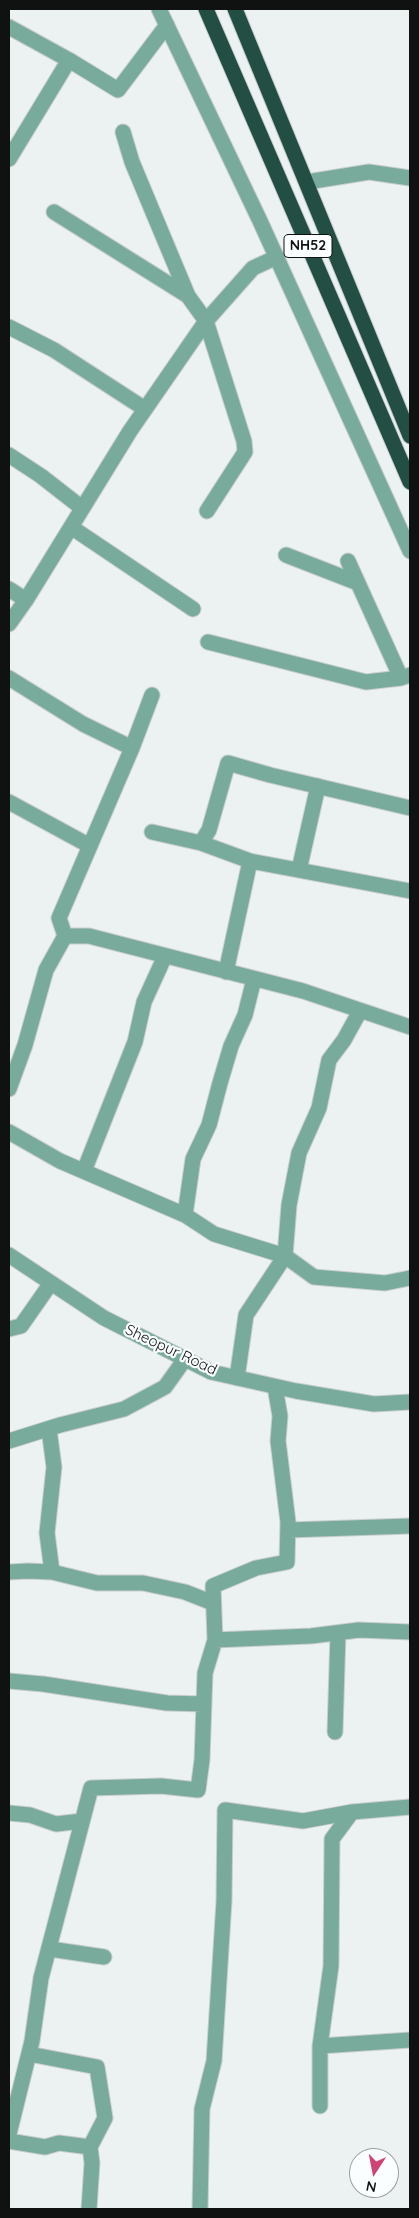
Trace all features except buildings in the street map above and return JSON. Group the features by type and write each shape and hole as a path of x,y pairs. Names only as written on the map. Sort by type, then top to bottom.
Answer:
{"highway":[{"name":"NH52","path":"206,9 410,482"},
{"name":"NH52","path":"234,9 406,413 410,436"}],"street":[{"path":"159,9 277,257 410,551"},
{"path":"9,26 118,90 167,25"},
{"path":"9,157 69,60"},
{"path":"123,132 132,162 188,296 206,321 244,441 245,452 207,511"},
{"path":"307,182 369,172 410,178"},
{"path":"54,212 188,296"},
{"path":"9,624 26,600 145,409 206,321 253,268 277,257"},
{"path":"9,327 54,350 145,409"},
{"path":"9,454 82,508"},
{"path":"71,527 193,609"},
{"path":"286,555 358,583"},
{"path":"208,642 366,682 406,677 348,562"},
{"path":"9,589 26,600"},
{"path":"9,678 83,724 132,748"},
{"path":"9,1088 46,970 65,936 59,918 132,748 152,695"},
{"path":"201,843 209,830 228,763 410,808"},
{"path":"299,870 318,786"},
{"path":"9,802 90,846"},
{"path":"152,832 201,843 250,861 410,891"},
{"path":"226,972 250,861"},
{"path":"65,936 89,936 303,991 410,1027"},
{"path":"84,1172 132,1050 144,1002 165,956"},
{"path":"185,1215 193,1159 209,1125 228,1055 245,1015 254,979"},
{"path":"237,1378 246,1315 285,1256 288,1205 299,1154 319,1108 329,1060 344,1040 360,1011"},
{"path":"9,1132 84,1172 185,1215 214,1234 285,1256 314,1276 385,1283 410,1278"},
{"name":"Sheopur Road","path":"9,1255 104,1318 211,1372 275,1387 374,1404 410,1402"},
{"path":"9,1329 21,1326 50,1283"},
{"path":"9,1441 49,1428 124,1409 165,1387 185,1359"},
{"path":"9,2134 28,2054 41,1978 91,1788 161,1786 198,1790 202,1760 205,1672 215,1640 212,1603 213,1586 256,1568 287,1562 288,1530 278,1441 280,1416 275,1387"},
{"path":"49,1428 54,1467 48,1533 52,1572"},
{"path":"288,1530 410,1526"},
{"path":"9,1572 52,1572 97,1583 143,1583 185,1592 212,1603"},
{"path":"215,1640 252,1640 358,1630 410,1632"},
{"path":"335,1732 338,1633"},
{"path":"9,1681 43,1684 167,1703 204,1704"},
{"path":"200,2209 202,2109 214,2061 224,1901 225,1810 303,1821 352,1812 410,1807"},
{"path":"320,2106 320,2046 331,1966 332,1839 352,1812"},
{"path":"9,1813 30,1815 56,1824 82,1821"},
{"path":"50,1949 104,1957"},
{"path":"320,2046 410,2040"},
{"path":"28,2054 97,2067 105,2118 90,2147 92,2163 89,2209"},
{"path":"9,2141 45,2147 58,2143 90,2147"}]}
